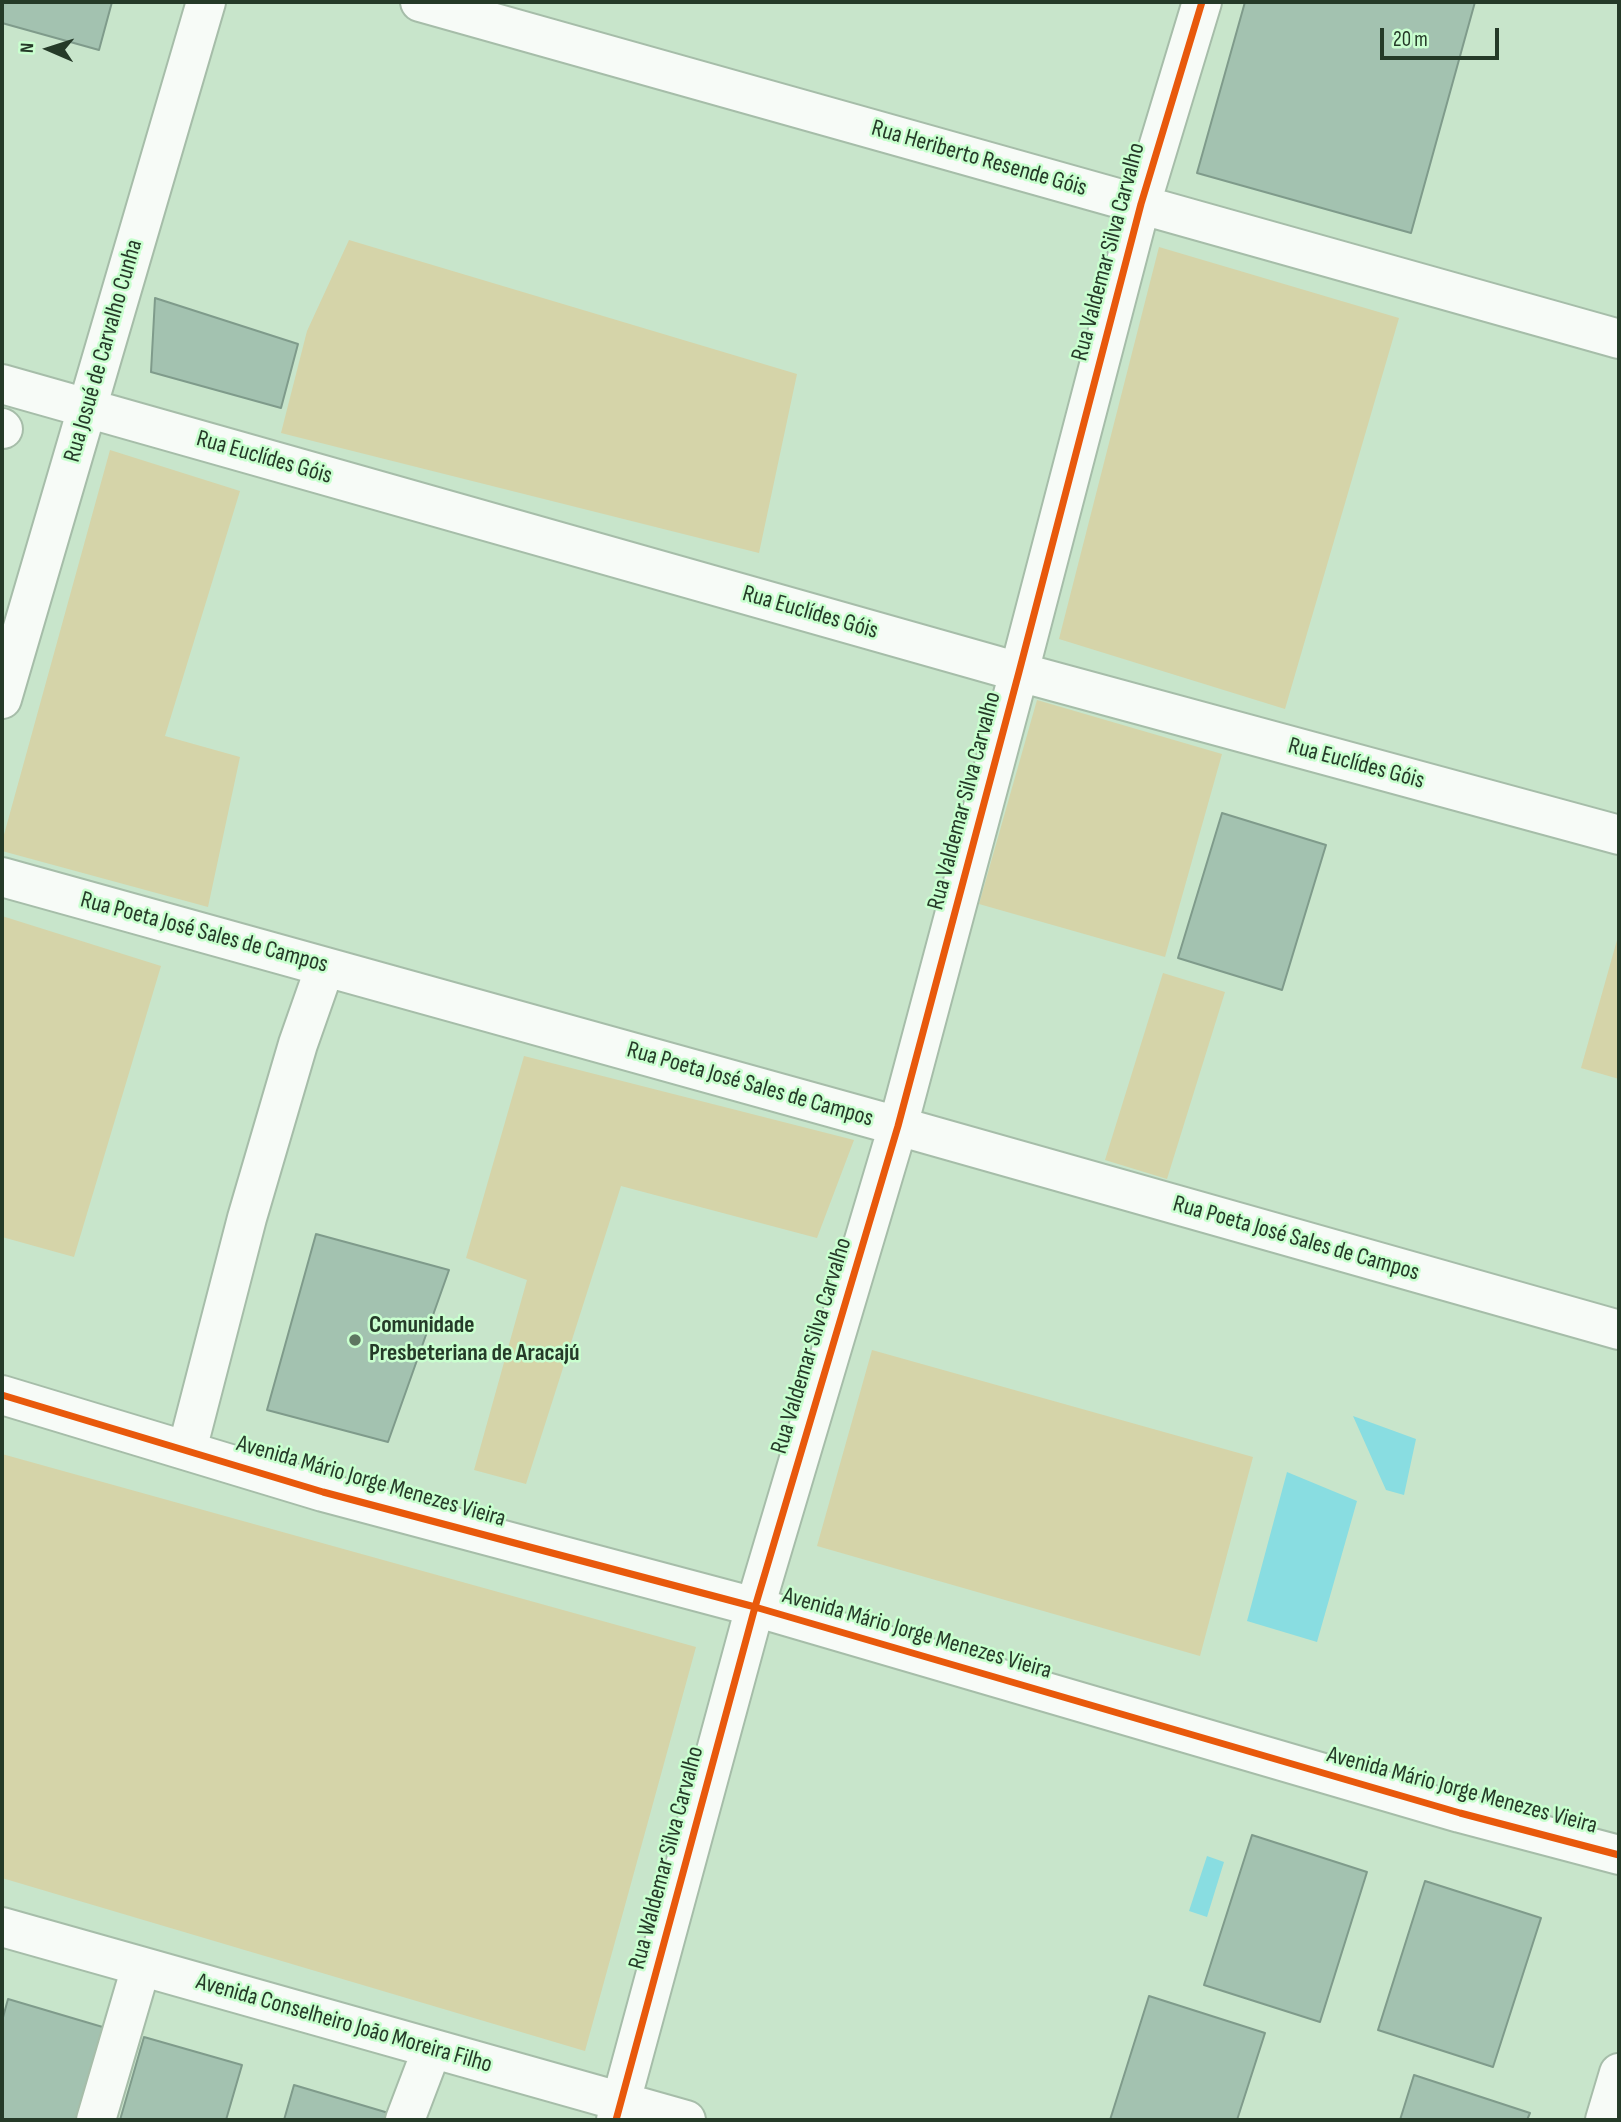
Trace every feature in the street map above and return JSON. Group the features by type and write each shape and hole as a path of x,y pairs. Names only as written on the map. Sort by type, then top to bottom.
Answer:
{"street":[{"name":"Rua Josué de Carvalho Cunha","path":"2,699 206,2"},
{"name":"Rua Heriberto Resende Góis","path":"420,2 1619,339"},
{"name":"Rua Valdemar Silva Carvalho","path":"755,1607 898,1126 1140,204 1202,2"},
{"name":"Rua Euclídes Góis","path":"2,384 1019,672 1619,835"},
{"name":"Rua Poeta José Sales de Campos","path":"2,877 1619,1330"},
{"path":"187,1450 247,1218 298,1044 325,967"},
{"name":"Avenida Mário Jorge Menezes Vieira","path":"2,1395 323,1492 755,1607 1460,1813 1619,1855"},
{"name":"Rua Waldemar Silva Carvalho","path":"618,2111 755,1607"},
{"name":"Avenida Conselheiro João Moreira Filho","path":"2,1927 432,2049 618,2111 686,2120"},
{"path":"96,2120 141,1967"},
{"path":"405,2120 432,2049"},
{"path":"1605,2120 1619,2078"}],"green space":[{"path":"349,240 797,374 759,553 281,433 307,331"},
{"path":"1159,247 1399,318 1285,709 1059,639"},
{"path":"110,450 240,491 165,736 240,757 208,907 2,851 2,842"},
{"path":"1037,700 1222,754 1165,957 979,904"},
{"path":"2,916 161,966 74,1257 2,1237"},
{"path":"1619,933 1619,1079 1581,1068"},
{"path":"1163,973 1225,992 1167,1179 1105,1160"},
{"path":"524,1056 854,1140 817,1238 621,1186 526,1484 474,1470 527,1280 466,1258"},
{"path":"872,1350 1253,1457 1200,1656 817,1546"},
{"path":"2,1454 696,1647 585,2051 2,1878"}],"water":[{"path":"1353,1416 1416,1439 1404,1495 1386,1490"},
{"path":"1287,1472 1357,1501 1317,1642 1247,1621"},
{"path":"1207,1856 1224,1862 1207,1917 1189,1911"}],"building":[{"path":"2,2 112,2 99,50 2,23"},
{"path":"1245,2 1475,2 1411,233 1197,173"},
{"path":"155,298 298,344 281,408 151,372"},
{"path":"1222,813 1326,845 1282,990 1178,958"},
{"name":"Comunidade Presbeteriana de Aracajú","path":"316,1234 449,1270 388,1442 267,1410"},
{"path":"1252,1835 1367,1872 1320,2022 1204,1985"},
{"path":"1425,1881 1541,1918 1493,2067 1378,2030"},
{"path":"1149,1996 1265,2033 1237,2120 1110,2120"},
{"path":"8,1999 106,2028 79,2120 2,2120 2,2021"},
{"path":"144,2037 242,2065 226,2120 120,2120"},
{"path":"1414,2075 1530,2113 1527,2120 1400,2120"},
{"path":"294,2085 392,2114 390,2120 284,2120"}],"cycle path":[{"path":"616,2120 755,1607 898,1126 1141,204 1202,2"},
{"path":"2,1395 323,1492 755,1607 1460,1813 1619,1855"}],"place":[{"name":"Comunidade Presbeteriana de Aracajú","path":"355,1340"}]}
